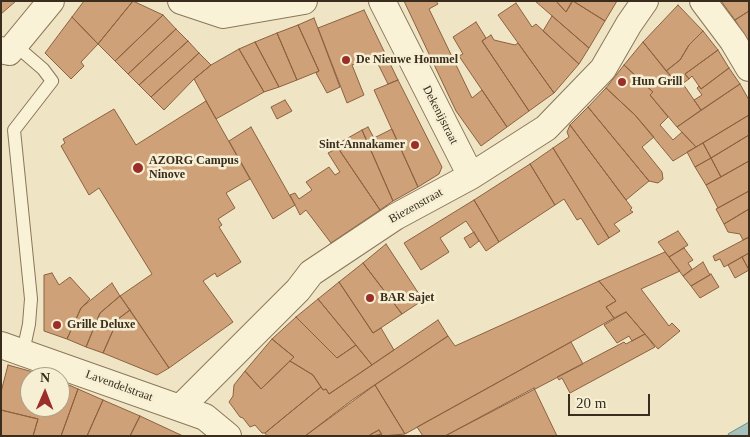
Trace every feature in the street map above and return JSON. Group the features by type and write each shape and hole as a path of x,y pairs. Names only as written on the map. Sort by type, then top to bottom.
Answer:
{"street":[{"path":"8,49 51,1"},
{"path":"181,1 223,15 304,1"},
{"name":"Dekenijstraat","path":"382,1 471,176"},
{"name":"Biezenstraat","path":"180,408 298,290 311,273 395,217 471,176 546,128 603,70 644,1"},
{"path":"703,1 733,40 749,68"},
{"name":"Lavendelstraat","path":"12,348 205,417 228,436"}],"lane":[{"path":"8,49 43,69 52,81 14,130 31,299 30,324 12,348"}],"water":[{"path":"749,422 749,436 729,436 728,434"}],"building":[{"path":"1,1 16,1 1,14"},
{"path":"84,1 133,1 98,44 72,17"},
{"path":"133,1 163,15 115,61 98,44"},
{"path":"404,1 436,1 438,4 429,9 472,98 482,90 507,127 481,146 456,111"},
{"path":"535,1 556,1 566,12 573,1 605,21 589,48"},
{"path":"556,1 572,1 566,12"},
{"path":"573,1 617,1 605,21"},
{"path":"721,1 749,1 749,11 735,20"},
{"path":"516,3 532,27 536,24 579,64 554,93 498,15"},
{"path":"678,5 703,31 689,45 680,60 666,71 643,42"},
{"name":"De Nieuwe Hommel","path":"364,10 398,80 388,84 374,56 352,65 364,95 347,103 318,28"},
{"path":"749,11 749,43 735,20"},
{"path":"163,15 176,29 128,74 115,61"},
{"path":"552,16 589,48 579,64 543,31"},
{"path":"72,17 98,44 81,62 84,66 71,79 45,53"},
{"path":"314,18 340,87 327,93 316,73 319,71 298,25"},
{"path":"476,22 486,38 482,41 529,111 507,127 459,56 463,54 453,37"},
{"path":"298,25 319,71 297,80 277,33"},
{"path":"176,29 188,41 139,85 128,74"},
{"path":"703,31 718,50 685,74 689,79 679,86 666,71 680,60 689,45"},
{"path":"277,33 297,80 279,87 255,42"},
{"path":"491,35 494,40 515,45 518,43 554,93 529,111 482,41"},
{"path":"188,41 199,53 151,97 139,85"},
{"path":"255,42 279,87 264,92 239,49"},
{"path":"643,42 679,86 683,84 701,110 677,127 650,95 653,92 624,65"},
{"path":"239,49 264,92 216,119 194,79 211,65"},
{"path":"718,50 729,68 701,89 692,76 689,79 685,74"},
{"path":"199,53 211,65 194,79 164,110 151,97"},
{"path":"624,65 653,92 650,95 668,117 660,125 673,140 682,132 696,147 673,161 635,115 606,88"},
{"path":"729,68 740,84 701,110 694,100 702,95 697,88 699,86 701,89"},
{"name":"Sint-Annakamer","path":"398,80 442,167 439,174 418,187 374,90"},
{"path":"740,84 749,100 749,115 696,147 677,127"},
{"path":"606,88 635,115 654,137 642,147 662,172 663,179 658,183 649,181 588,107"},
{"path":"285,100 292,111 277,119 271,107"},
{"path":"206,101 250,179 226,193 235,208 218,219 222,225 219,227 241,262 217,277 215,273 203,281 233,322 169,368 120,296 152,274 99,188 89,195 61,146 65,143 63,139 114,109 136,145"},
{"path":"588,107 649,181 626,200 570,125"},
{"path":"749,115 749,135 711,158 703,143"},
{"path":"570,125 632,208 630,210 633,212 614,224 620,231 609,238 553,148 569,137 567,132"},
{"path":"251,127 295,205 273,219 229,141"},
{"path":"368,127 374,138 392,129 418,187 393,201 362,130"},
{"path":"362,130 393,201 380,210 338,148 341,146 339,143"},
{"path":"749,135 749,161 721,177 711,158"},
{"path":"703,143 711,158 695,167 687,152"},
{"path":"338,148 380,210 331,243 306,210 300,215 290,195 295,193 299,199 312,190 306,182 329,167 335,175 340,172 328,153"},
{"path":"553,148 609,238 598,245 581,218 577,220 564,199 555,205 530,164"},
{"path":"711,158 721,177 706,185 695,167"},
{"path":"749,161 749,191 718,208 706,185"},
{"path":"530,164 555,205 499,242 474,200"},
{"path":"749,191 749,209 724,224 716,209"},
{"path":"474,200 499,242 486,251 466,221 440,238 449,252 421,270 404,243"},
{"path":"749,209 749,237 743,240 740,234 728,232 724,224"},
{"path":"678,231 688,245 669,257 658,242"},
{"path":"474,232 479,241 470,248 464,238"},
{"path":"749,237 749,253 724,267 720,259 715,261 713,256"},
{"path":"386,244 423,300 402,314 363,263"},
{"path":"684,248 693,260 688,263 692,269 683,276 669,257"},
{"path":"665,252 680,271 641,289 669,326 672,323 680,331 658,349 626,312 614,318 606,307 616,301 599,281"},
{"path":"749,253 749,270 742,257"},
{"path":"742,257 749,270 735,278 728,265"},
{"path":"703,262 710,275 691,286 683,276"},
{"name":"BAR Sajet","path":"363,263 402,314 373,333 339,282"},
{"path":"52,273 59,285 70,277 90,299 81,308 67,339 44,331 44,275"},
{"path":"711,274 719,287 700,298 691,286"},
{"path":"599,281 616,301 606,307 614,318 405,434 375,385 448,336 455,346"},
{"path":"339,282 373,333 381,328 394,350 372,365 318,299"},
{"path":"112,283 120,296 100,313 86,347 67,339 81,308"},
{"path":"120,296 130,310 118,319 103,353 86,347 100,313"},
{"path":"318,299 356,345 337,358 296,317"},
{"path":"130,310 169,368 157,375 103,353 118,319"},
{"path":"626,312 645,334 632,341 629,336 617,343 604,325"},
{"path":"296,317 337,358 356,345 372,365 329,394 326,389 323,390 313,375 290,361 294,357 272,339"},
{"path":"438,320 448,336 352,400 305,436 267,436 265,433 321,387 323,390 326,389 329,394"},
{"path":"645,334 655,347 570,393 562,378 559,380 557,377 624,342 626,344"},
{"path":"272,339 294,357 261,389 245,371"},
{"path":"571,342 583,364 445,436 423,436 417,427"},
{"path":"290,361 313,375 321,387 265,433 262,433 255,425 250,427 229,402 233,396 234,385 245,371 261,389"},
{"path":"8,365 20,368 20,415 1,410 1,392"},
{"path":"70,385 78,389 70,411"},
{"path":"375,385 405,434 382,436 379,430 368,436 305,436"},
{"path":"534,388 557,436 445,436"},
{"path":"78,389 103,400 87,436 61,436 68,417 70,417 70,411"},
{"path":"103,400 140,416 130,436 87,436"},
{"path":"1,410 20,415 20,417 38,419 33,436 1,436"},
{"path":"140,416 183,436 130,436"},
{"path":"30,417 68,417 61,436 33,436 38,419"},
{"path":"379,430 382,434 372,436 371,434"}],"place":[{"name":"De Nieuwe Hommel","path":"346,60"},
{"name":"Hun Grill","path":"622,82"},
{"name":"Sint-Annakamer","path":"415,145"},
{"name":"AZORG Campus Ninove","path":"138,168"},
{"name":"BAR Sajet","path":"370,298"},
{"name":"Grille Deluxe","path":"57,325"}]}
